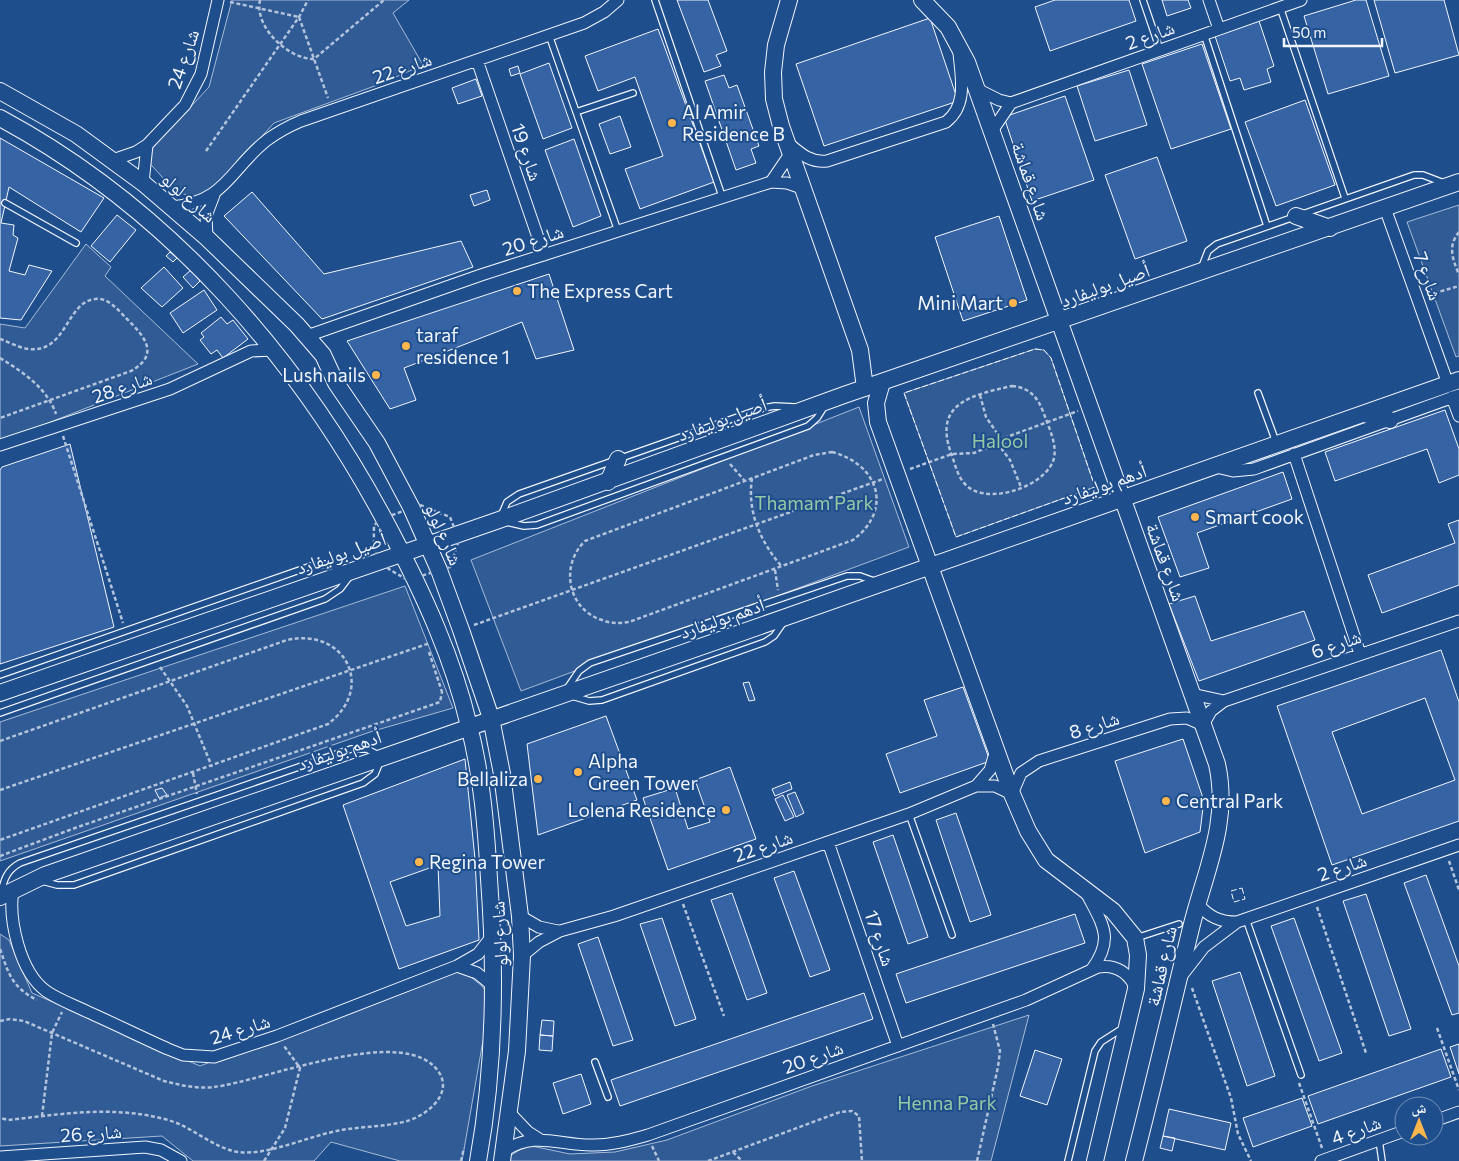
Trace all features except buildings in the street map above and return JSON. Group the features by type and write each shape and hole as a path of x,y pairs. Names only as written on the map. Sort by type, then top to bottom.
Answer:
{"street":[{"name":"شارع 24","path":"114,160 136,152 148,145 186,105 194,90 206,56 218,0"},
{"name":"شارع 22","path":"172,207 194,204 214,194 267,140 301,121 594,18 618,0"},
{"path":"789,0 776,44 773,72 774,99 788,148 860,350 865,388"},
{"name":"شارع قماشة","path":"922,0 948,26 959,44 977,89 1088,407 1217,764 1222,800 1217,836 1198,904 1137,1158"},
{"path":"1208,0 1218,29"},
{"name":"شارع 2","path":"1012,103 1298,1"},
{"path":"788,148 807,158 822,161 946,122 958,108 961,97 959,44"},
{"name":"شارع 19","path":"477,60 544,255"},
{"path":"977,89 999,100 1012,103 992,130"},
{"name":"شارع لولو","path":"0,91 76,134 114,160 207,238 308,336 323,354 336,383 377,443 395,475 427,545 461,630 491,718 502,774 520,916 522,956 517,1051 503,1156"},
{"name":"شارع لولو","path":"0,118 59,151 116,192 197,266 254,327 274,350 336,437 403,554 429,608 458,686 469,726 484,810 493,935 493,1041 478,1161"},
{"path":"142,183 148,145"},
{"path":"771,182 788,148"},
{"name":"شارع 20","path":"308,336 544,255 771,182 787,183 802,188"},
{"name":"أصيل بوليفارد","path":"0,693 608,482 882,382 1455,184"},
{"name":"شارع 22","path":"207,238 206,216 214,194"},
{"name":"شارع 7","path":"1385,208 1417,298 1455,389 1459,416"},
{"path":"1296,216 1330,228"},
{"path":"251,351 254,327"},
{"name":"شارع 28","path":"0,445 170,389 251,351 274,350"},
{"name":"شارع قماشة","path":"882,382 876,403 876,412 1012,794 1028,831 1046,860 1112,911 1136,938 1138,972 1136,989 1095,1161"},
{"path":"1216,467 1243,471 1390,420 1455,389"},
{"name":"أدهم بوليفارد","path":"4,894 35,879 491,718 786,617 877,583 1122,500 1364,414 1455,389"},
{"path":"1364,414 1390,420"},
{"path":"1294,454 1360,654"},
{"path":"608,482 618,459"},
{"name":"شارع 6","path":"1203,725 1211,711 1224,701 1459,621"},
{"path":"1192,694 1224,701"},
{"name":"شارع 8","path":"1012,794 1021,773 1039,761 1170,719 1187,718 1203,725"},
{"name":"شارع 22","path":"976,786 990,770 996,749"},
{"name":"شارع 22","path":"522,956 539,942 560,931 614,916 909,814 976,786 995,786 1012,794"},
{"name":"شارع 17","path":"828,842 898,1046"},
{"name":"شارع 2","path":"1182,975 1204,948 1242,921 1459,845"},
{"path":"1085,891 1103,923 1105,936 1104,948 1092,969"},
{"name":"شارع 24","path":"4,894 11,909 13,929 32,975 46,991 168,1049 191,1056 214,1057 277,1036 457,966 478,954 493,935"},
{"path":"1198,904 1211,916 1219,920 1242,921"},
{"name":"شارع 22","path":"520,916 539,927 560,931"},
{"path":"0,922 13,929"},
{"path":"457,966 477,973 493,986"},
{"name":"شارع 20","path":"508,1111 528,1132 539,1138 566,1144 594,1145 621,1142 648,1136 990,1013 1062,986 1092,969 1105,966 1117,968 1126,973 1136,989"},
{"path":"1444,1117 1459,1112"},
{"name":"شارع 4","path":"1323,1160 1394,1135"},
{"name":"شارع 20","path":"503,1156 515,1144 539,1138"},
{"name":"شارع 26","path":"0,1157 145,1147 161,1150 181,1161"}],"lane":[{"path":"655,0 723,199"},
{"path":"1142,0 1160,50"},
{"path":"1280,7 1345,198"},
{"path":"1204,34 1267,226"},
{"path":"549,35 618,232"},
{"path":"576,112 633,92"},
{"path":"1200,272 1205,256 1212,247 1345,198 1414,175 1423,175 1455,184"},
{"path":"6,203 76,243"},
{"path":"1258,392 1277,445"},
{"path":"805,410 787,406 763,408 514,496 507,502 500,520 524,526 537,525 724,458 808,426 818,418 825,402"},
{"path":"0,674 316,564 325,564 351,571 340,590 325,599 0,713"},
{"path":"564,693 579,671 590,663 847,576 860,576 877,583"},
{"path":"4,894 6,875 14,866 356,748 367,749 382,757"},
{"path":"909,814 952,935"},
{"path":"1242,921 1299,1076"},
{"path":"1136,938 1179,924"},
{"path":"1068,1161 1094,1051 1101,1042 1127,1026"},
{"path":"595,1062 608,1097"},
{"path":"1379,1140 1382,1161"}],"path":[{"path":"223,0 299,17"},
{"path":"260,0 258,8 261,21 281,44 305,59 314,59 380,1 384,0"},
{"path":"206,151 281,44 308,0"},
{"path":"299,17 333,110"},
{"path":"1459,232 1454,238 1452,253 1459,276"},
{"path":"1417,298 1459,286"},
{"path":"0,339 28,349 40,349 51,344 85,302 95,298 105,300 114,306 145,337 148,347 146,358 140,366 131,372 0,418"},
{"path":"0,358 33,382 51,399 126,631"},
{"path":"1012,386 1021,387 1035,396 1046,422 1055,448 1050,467 1036,482 992,496 981,495 964,483 958,474 945,431 946,421 960,403 1012,386"},
{"path":"980,395 986,417 999,436 1004,438 1088,407"},
{"path":"994,445 994,438 999,436"},
{"path":"1001,448 1005,445 1004,438"},
{"path":"477,634 474,625 952,454 974,453 994,445 1001,448 1014,466 1021,487"},
{"path":"832,452 849,457 864,467 873,482 876,493 874,515 862,534 854,540 629,622 615,623 601,620 589,613 579,603 569,574 572,558 585,541 752,478 814,455 832,452"},
{"path":"724,458 744,480"},
{"path":"752,478 750,502 756,525 767,547 782,567"},
{"path":"775,570 780,599"},
{"path":"0,741 302,636 317,638 331,645 342,656 350,669 352,680 348,700 336,718 328,724 212,767 0,840"},
{"path":"0,790 426,644 442,692 440,702 0,856"},
{"path":"154,658 187,706 212,767"},
{"path":"442,692 458,686"},
{"path":"193,773 198,802"},
{"path":"1446,850 1459,890"},
{"path":"679,894 724,1016"},
{"path":"1313,896 1366,1053"},
{"path":"1182,975 1231,1098 1238,1134 1251,1161"},
{"path":"42,1116 52,1033 65,1001"},
{"path":"976,1161 1000,1052 990,1013"},
{"path":"0,1020 24,1021 164,1081 178,1085 213,1087 255,1080 371,1052 409,1053 421,1058 439,1074 443,1084 442,1094 426,1112 413,1119 319,1134 274,1149 255,1153 237,1152 219,1146 187,1127 152,1116 104,1111 73,1111 8,1120 0,1118"},
{"path":"1437,1028 1459,1090"},
{"path":"264,1161 274,1149 285,1128 300,1068 277,1036"},
{"path":"1299,1076 1323,1160"},
{"path":"708,1161 840,1112 852,1111 859,1116 862,1125 862,1161"},
{"path":"648,1136 659,1161"},
{"path":"733,1152 742,1161"}],"green space":[{"path":"232,0 409,0 393,13 423,65 380,84 274,123 202,202 173,189 144,157 209,87"},
{"path":"1459,205 1459,356 1456,357 1407,222"},
{"path":"86,244 111,267 105,276 198,364 0,442 0,324 25,328"},
{"name":"Halool","path":"1035,349 1044,350 1051,358 1095,487 956,537 904,393"},
{"name":"Thamam Park","path":"859,407 909,547 521,691 471,560"},
{"path":"405,586 453,708 370,732 0,861 0,722"},
{"path":"0,934 9,940 32,993 200,1066 457,966 482,986 490,998 491,1009 482,1046 462,1161 400,1161 331,1142 314,1161 193,1161 162,1136 0,1146"},
{"name":"Henna Park","path":"1029,1015 991,1161 510,1161 510,1156 527,1145 570,1154 615,1152 667,1140 812,1086"}],"fence":[{"path":"1035,349 1044,350 1051,358 1095,487 956,537 904,393 1035,349"},
{"path":"1242,888 1245,899 1234,902 1231,891 1242,888"}],"place":[{"name":"Al Amir Residence B","path":"672,123"},
{"name":"The Express Cart","path":"517,291"},
{"name":"Mini Mart","path":"1013,303"},
{"name":"taraf residence 1","path":"406,346"},
{"name":"Lush nails","path":"376,375"},
{"name":"Smart cook","path":"1195,517"},
{"name":"Alpha Green Tower","path":"578,772"},
{"name":"Bellaliza","path":"538,779"},
{"name":"Central Park","path":"1166,801"},
{"name":"Lolena Residence","path":"726,810"},
{"name":"Regina Tower","path":"419,862"}]}
